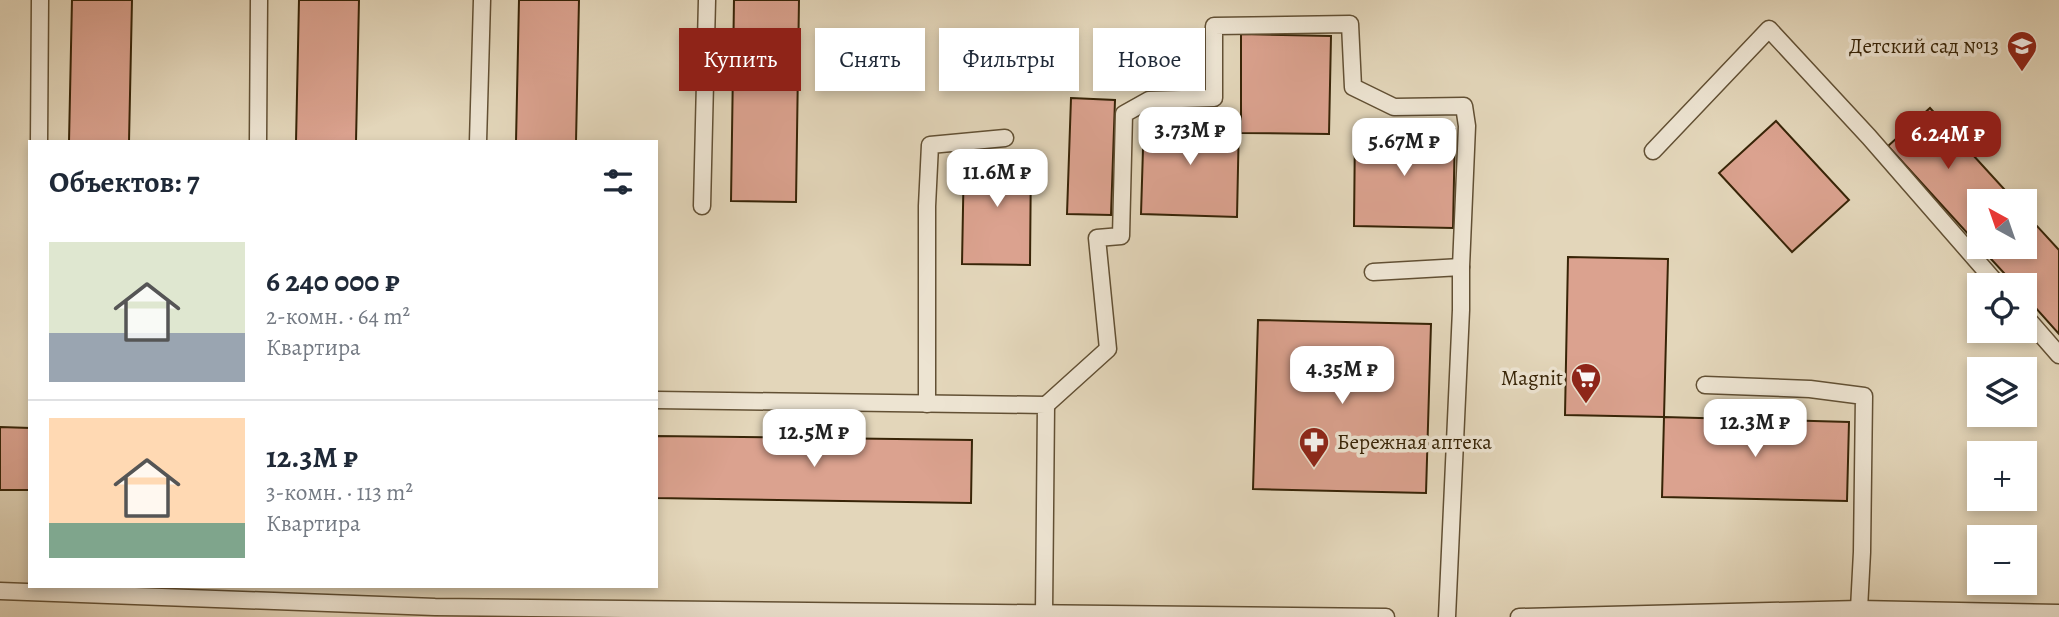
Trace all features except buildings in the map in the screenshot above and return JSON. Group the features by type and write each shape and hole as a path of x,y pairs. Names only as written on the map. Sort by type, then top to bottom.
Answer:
{"lane":[{"path":"39,140 40,0"},
{"path":"258,140 259,0"},
{"path":"478,140 482,0"},
{"path":"702,206 707,0"},
{"path":"658,400 1046,405 1108,349 1097,238 1121,236 1124,114 1149,100 1214,98 1214,26 1350,24 1353,87 1394,107 1464,106 1467,126 1461,324 1447,617"},
{"path":"1653,151 1769,29 1869,137 1988,273"},
{"path":"927,404 927,206 930,145 1006,138"},
{"path":"1373,272 1461,267"},
{"path":"2037,330 2059,355"},
{"path":"1705,386 1811,389 1864,396 1862,552 1858,609"},
{"path":"1044,613 1046,405"},
{"path":"0,591 435,607 1386,617"},
{"path":"1518,617 1858,609 2059,613"}],"place":[{"name":"Детский сад №13","path":"2022,73"},
{"name":"Magnit","path":"1586,405"},
{"name":"Бережная аптека","path":"1314,469"}]}
